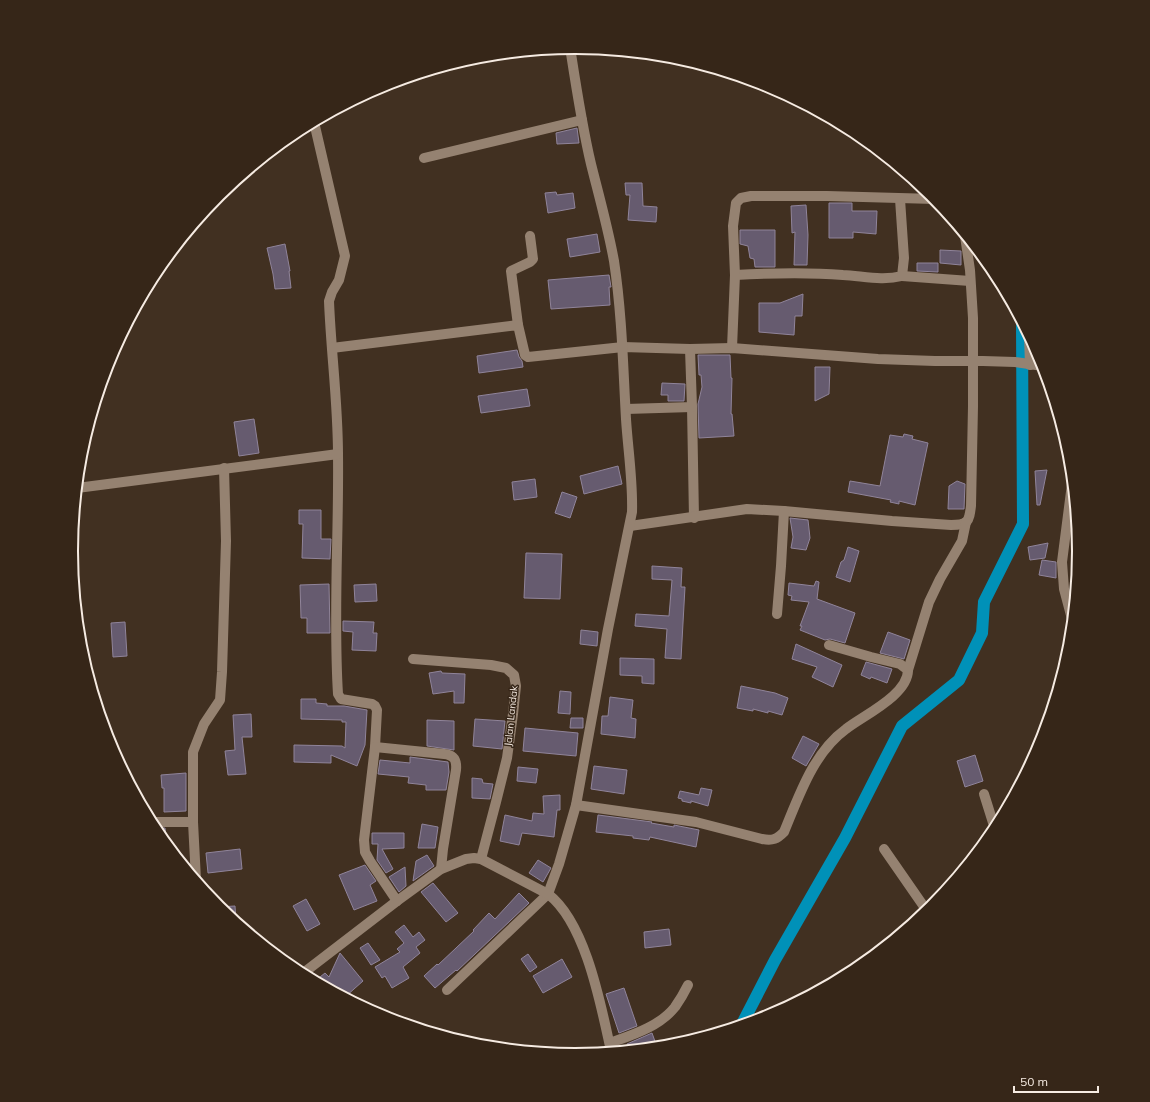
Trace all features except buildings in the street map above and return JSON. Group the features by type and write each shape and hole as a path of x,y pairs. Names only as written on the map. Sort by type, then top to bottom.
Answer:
{"street":[{"path":"447,990 548,894 559,864 576,805 611,614 630,526 633,494 620,310 614,261 602,205 591,164 571,54"},
{"path":"424,158 582,120"},
{"path":"315,128 345,256 339,280 329,301 338,454 336,603 338,694 341,699 375,706 377,710 375,747 364,840 365,852 396,901"},
{"path":"732,348 735,275 733,218 736,203 742,198 751,196 827,196 926,200"},
{"path":"900,199 904,258 902,276"},
{"path":"530,236 533,259 512,271 518,325 525,355 528,357 623,347 690,349 732,348 878,359 935,361 983,360 1015,362 1036,365"},
{"path":"576,805 696,822 762,839 771,840 778,838 784,832 815,764 825,750 846,729 890,698 902,686 908,674 929,602 940,579 962,541 966,522 969,519 971,506 973,318 966,244"},
{"path":"735,275 803,273 843,274 890,279 902,276 970,281"},
{"path":"332,348 518,325"},
{"path":"690,349 694,518"},
{"path":"1030,351 1030,365"},
{"path":"626,409 692,407"},
{"path":"82,487 338,454"},
{"path":"196,872 193,822 193,752 204,724 220,700 221,688 226,541 224,468"},
{"path":"630,526 694,518 747,509 951,525 961,525 966,522"},
{"path":"1069,607 1064,589 1062,562 1070,509"},
{"path":"777,614 782,566 784,511"},
{"path":"829,645 900,664 908,670"},
{"name":"Jalan Landak","path":"412,659 491,665 506,668 514,675 516,686 507,758 481,859"},
{"path":"375,747 450,754 455,758 457,763 441,869"},
{"path":"984,794 992,820"},
{"path":"159,822 193,822"},
{"path":"884,849 923,905"},
{"path":"308,970 396,901 441,869 466,859 481,859 548,894 554,899 569,920 579,937 588,958 610,1047"},
{"path":"610,1047 663,1019 674,1008 688,985"}],"waterway":[{"path":"745,1018 775,960 845,838 902,726 959,680 982,633 984,602 1023,524 1022,333"}]}
